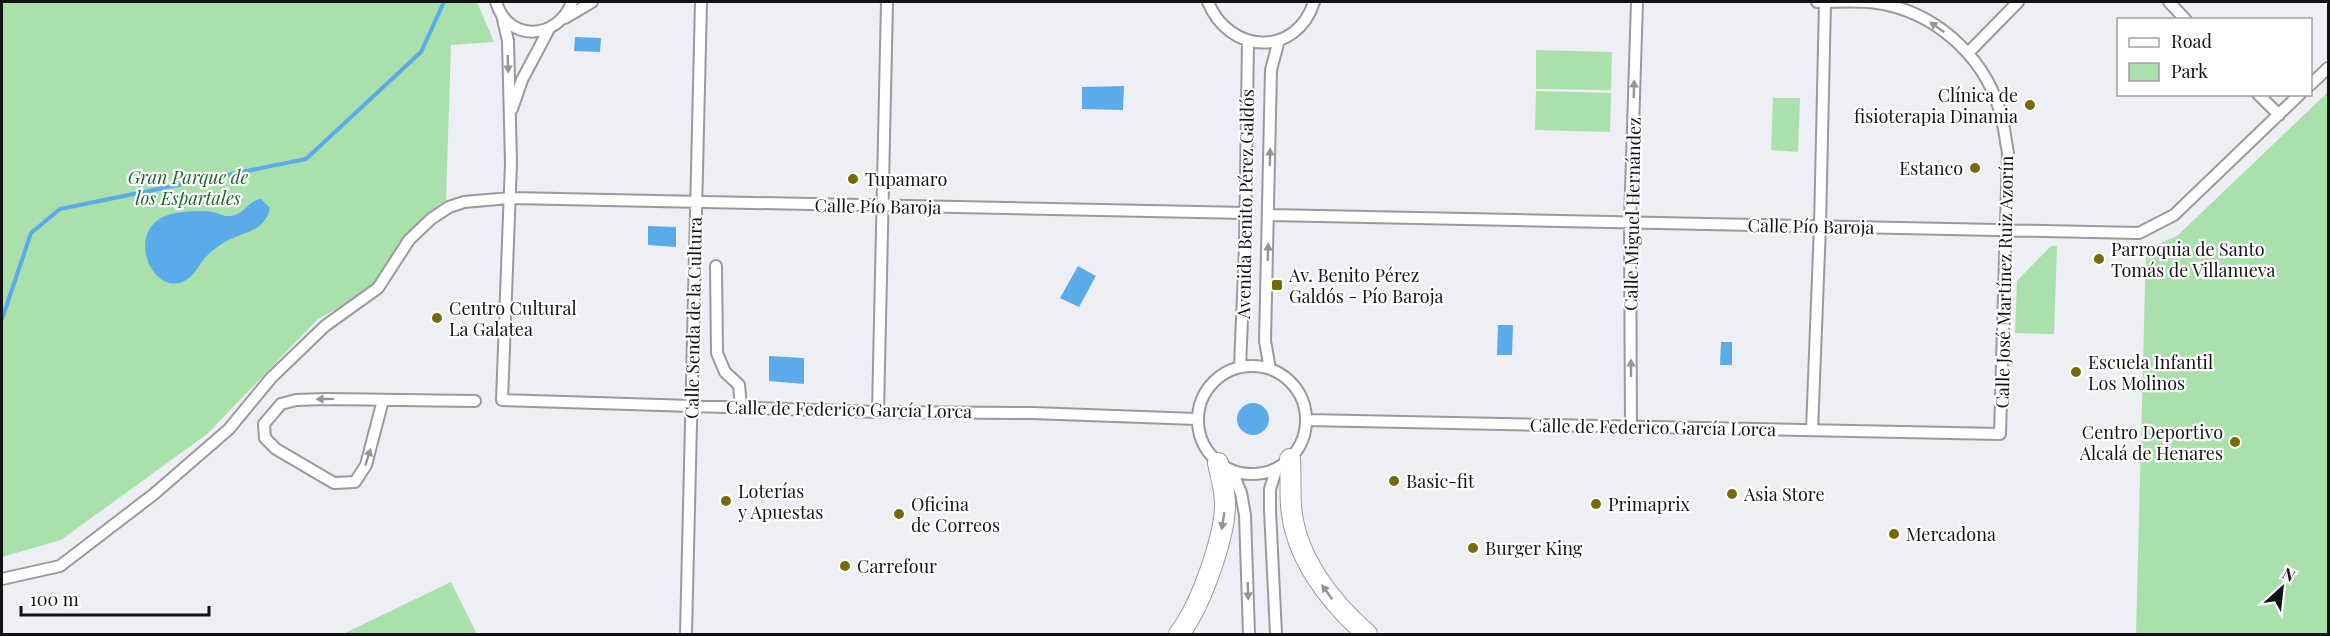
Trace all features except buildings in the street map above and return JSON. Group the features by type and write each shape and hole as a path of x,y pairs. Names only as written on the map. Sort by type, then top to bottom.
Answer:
{"highway":[{"path":"1283,465 1300,541 1314,573 1342,613 1367,634"},
{"path":"1179,634 1185,627 1200,596 1220,540 1225,506 1225,467"}],"street":[{"path":"496,2 502,15 508,41 511,198"},
{"path":"562,20 572,2"},
{"path":"502,15 511,24 523,30 536,32 549,29 592,2"},
{"name":"Calle Senda de la Cultura","path":"686,634 701,2"},
{"path":"878,412 887,2"},
{"path":"1208,2 1213,14 1224,28 1248,41 1263,43 1279,40 1292,34 1303,23 1314,2"},
{"name":"Calle Miguel Hernández","path":"1631,427 1630,222 1637,2"},
{"name":"Calle José Martínez Ruiz Azorín","path":"1817,2 1877,3 1907,11 1935,24 1968,52 1986,76 1999,108 2008,153 2000,434"},
{"path":"1812,430 1820,226 1825,2"},
{"path":"1968,52 2018,2"},
{"path":"2169,2 2184,18"},
{"path":"510,115 522,80 549,29"},
{"name":"Avenida Benito Pérez Galdós","path":"1270,369 1265,330 1271,70 1279,40"},
{"name":"Avenida Benito Pérez Galdós","path":"1240,367 1246,213 1248,41"},
{"path":"2312,83 2328,68"},
{"path":"2260,96 2279,115"},
{"name":"Calle Pío Baroja","path":"1269,215 2139,233 2174,215 2298,96"},
{"name":"Calle Pío Baroja","path":"2,579 60,566 154,494 228,429 271,378 325,326 378,288 409,240 431,219 449,207 464,202 511,198 1246,213"},
{"name":"Calle de Federico García Lorca","path":"511,198 502,400 1197,419"},
{"path":"716,267 717,353 726,372 739,385 741,407"},
{"path":"1249,634 1245,515 1241,493 1225,467 1206,451 1201,440 1197,419 1200,401 1209,386 1223,374 1240,367 1255,366 1270,369 1285,377 1297,389 1304,404 1307,420 1302,443 1283,465 1270,489 1276,634"},
{"path":"383,400 366,465 356,482 334,483 276,449 265,438 264,424 281,404 296,400 326,399 475,401"},
{"name":"Calle de Federico García Lorca","path":"1307,420 2000,434"},
{"path":"1225,467 1258,475 1283,465"}],"green space":[{"name":"Gran Parque de los Espartales","path":"2,2 477,2 494,42 451,45 446,199 442,207 406,235 389,265 366,293 318,319 207,434 61,540 2,557"},
{"path":"1536,50 1612,52 1611,90 1536,89"},
{"path":"1536,91 1611,93 1610,132 1535,130"},
{"name":"Centro Deportivo Alcalá de Henares","path":"2328,92 2328,634 2136,634 2146,249 2177,236"},
{"path":"1773,98 1800,98 1798,152 1771,150"},
{"path":"2051,246 2057,246 2054,334 2015,333 2017,281"},
{"path":"451,582 477,634 343,634"}],"water":[{"path":"575,37 601,38 600,52 574,51"},
{"path":"1124,86 1123,110 1082,109 1082,87"},
{"path":"261,199 270,208 263,222 258,227 232,238 217,248 186,280 173,284 162,280 153,271 147,258 145,244 149,231 159,220 176,213 190,211 235,215"},
{"path":"648,226 676,227 676,247 648,245"},
{"path":"1078,266 1096,276 1079,307 1060,298"},
{"path":"1498,325 1513,325 1512,355 1497,355"},
{"path":"1721,342 1732,342 1732,365 1720,365"},
{"path":"769,356 804,358 804,384 769,381"},
{"path":"1253,403 1264,408 1269,419 1264,430 1253,435 1242,430 1237,419 1242,408"}],"waterway":[{"path":"2,319 31,233 60,209 306,159 421,52 444,2"}],"place":[{"name":"Clínica de fisioterapia Dinamia","path":"2030,105"},
{"name":"Estanco","path":"1975,168"},
{"name":"Tupamaro","path":"853,179"},
{"name":"Parroquia de Santo Tomás de Villanueva","path":"2099,259"},
{"name":"Av. Benito Pérez Galdós - Pío Baroja","path":"1277,285"},
{"name":"Centro Cultural La Galatea","path":"437,318"},
{"name":"Escuela Infantil Los Molinos","path":"2076,372"},
{"name":"Centro Deportivo Alcalá de Henares","path":"2235,442"},
{"name":"Basic-fit","path":"1394,481"},
{"name":"Asia Store","path":"1732,494"},
{"name":"Loterías y Apuestas","path":"726,501"},
{"name":"Primaprix","path":"1596,504"},
{"name":"Oficina de Correos","path":"899,514"},
{"name":"Mercadona","path":"1894,534"},
{"name":"Burger King","path":"1473,548"},
{"name":"Carrefour","path":"845,566"}]}
